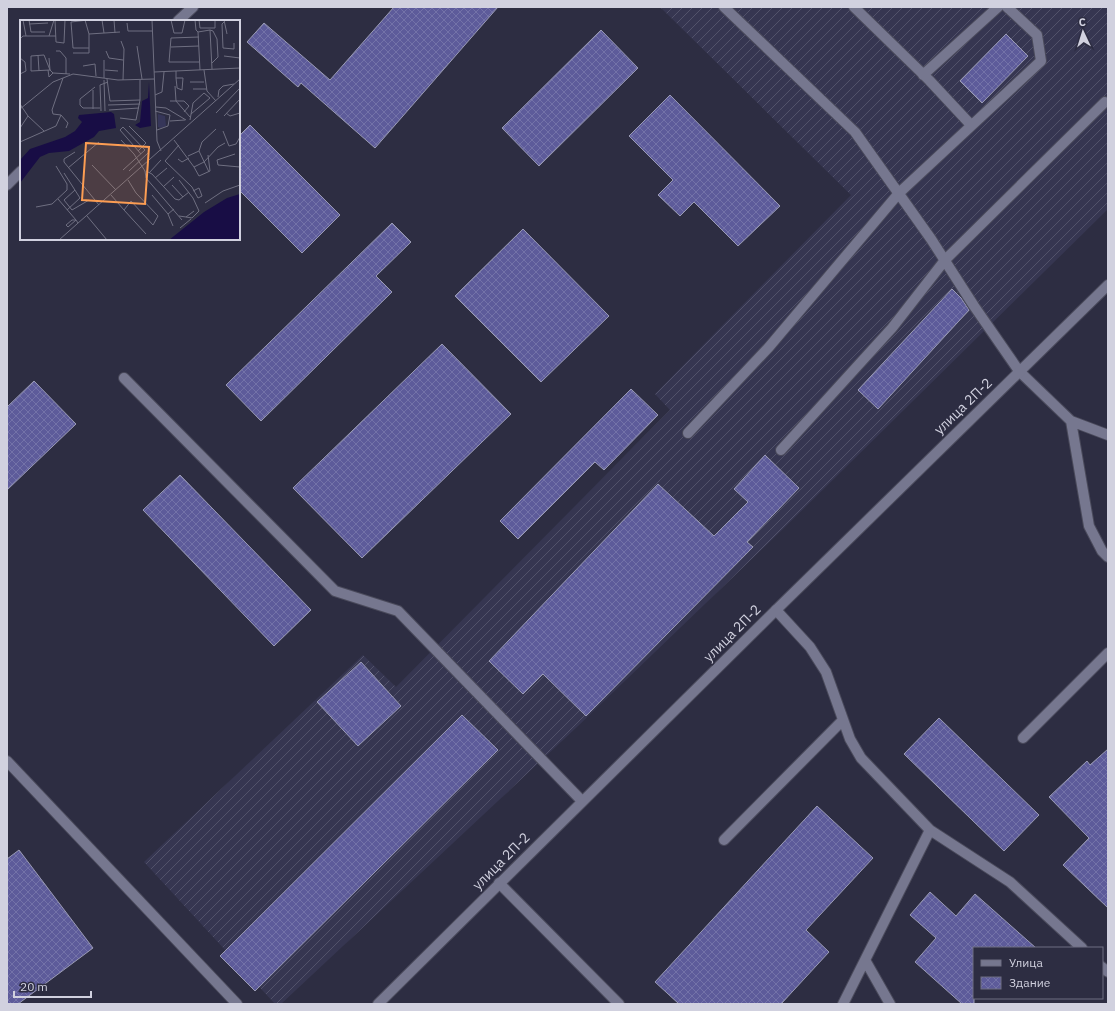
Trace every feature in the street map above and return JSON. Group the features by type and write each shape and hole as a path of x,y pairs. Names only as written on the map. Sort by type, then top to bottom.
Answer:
{"main road":[{"path":"179,20 193,7"},
{"path":"724,7 855,132 945,260 974,306 1019,371 1071,420 1108,435"},
{"path":"854,7 971,125"},
{"path":"923,75 998,7"},
{"path":"688,433 769,347 899,193 1041,61 1037,35 1007,7"},
{"path":"782,450 892,328 945,260 1105,102"},
{"path":"7,185 20,173"},
{"name":"улица 2П-2","path":"378,1004 582,801 1108,285"},
{"path":"124,378 335,591 398,611 582,801"},
{"path":"1071,420 1090,526 1102,552 1108,557"},
{"path":"776,610 810,647 826,672 850,738 861,758 930,830 1010,882 1081,947"},
{"path":"1023,738 1108,653"},
{"path":"724,840 843,720"},
{"path":"7,761 236,1004"},
{"path":"843,1004 930,830"},
{"path":"499,883 619,1004"},
{"path":"865,960 890,1004"}],"shaded area":[{"path":"660,7 1108,7 1108,209 782,530 578,726 281,1004 275,1004 144,862 363,655 396,687 670,410 655,394 851,195"}],"building":[{"path":"394,7 498,7 375,148 301,83 298,87 247,42 264,23 330,80"},
{"path":"601,30 638,68 539,166 502,128"},
{"path":"1006,34 1028,56 982,103 960,81"},
{"path":"670,95 780,206 738,246 694,202 680,216 658,195 673,180 629,136"},
{"path":"250,125 340,215 302,253 240,191 240,135"},
{"path":"392,223 411,242 376,276 392,292 261,421 226,385"},
{"path":"523,229 609,316 541,382 455,296"},
{"path":"952,289 961,298 969,310 878,409 858,390"},
{"path":"442,344 511,414 362,558 293,488"},
{"path":"34,381 76,424 7,490 7,407"},
{"path":"631,389 658,415 604,470 595,462 518,539 500,521"},
{"path":"765,455 799,488 747,542 753,547 586,716 543,674 523,694 489,661 658,484 714,536 748,502 734,489"},
{"path":"180,475 311,610 274,646 143,510"},
{"path":"361,662 401,706 358,746 317,702"},
{"path":"462,715 498,750 255,991 220,956"},
{"path":"939,718 1039,815 1004,851 904,754"},
{"path":"1108,749 1108,908 1063,865 1089,838 1049,797 1087,761 1090,765"},
{"path":"817,806 873,858 806,930 829,952 781,1004 679,1004 655,982"},
{"path":"19,850 93,948 18,1004 7,1004 7,859"},
{"path":"930,892 956,916 975,894 1035,947 973,947 974,1004 962,1004 915,962 936,938 910,915"}]}
